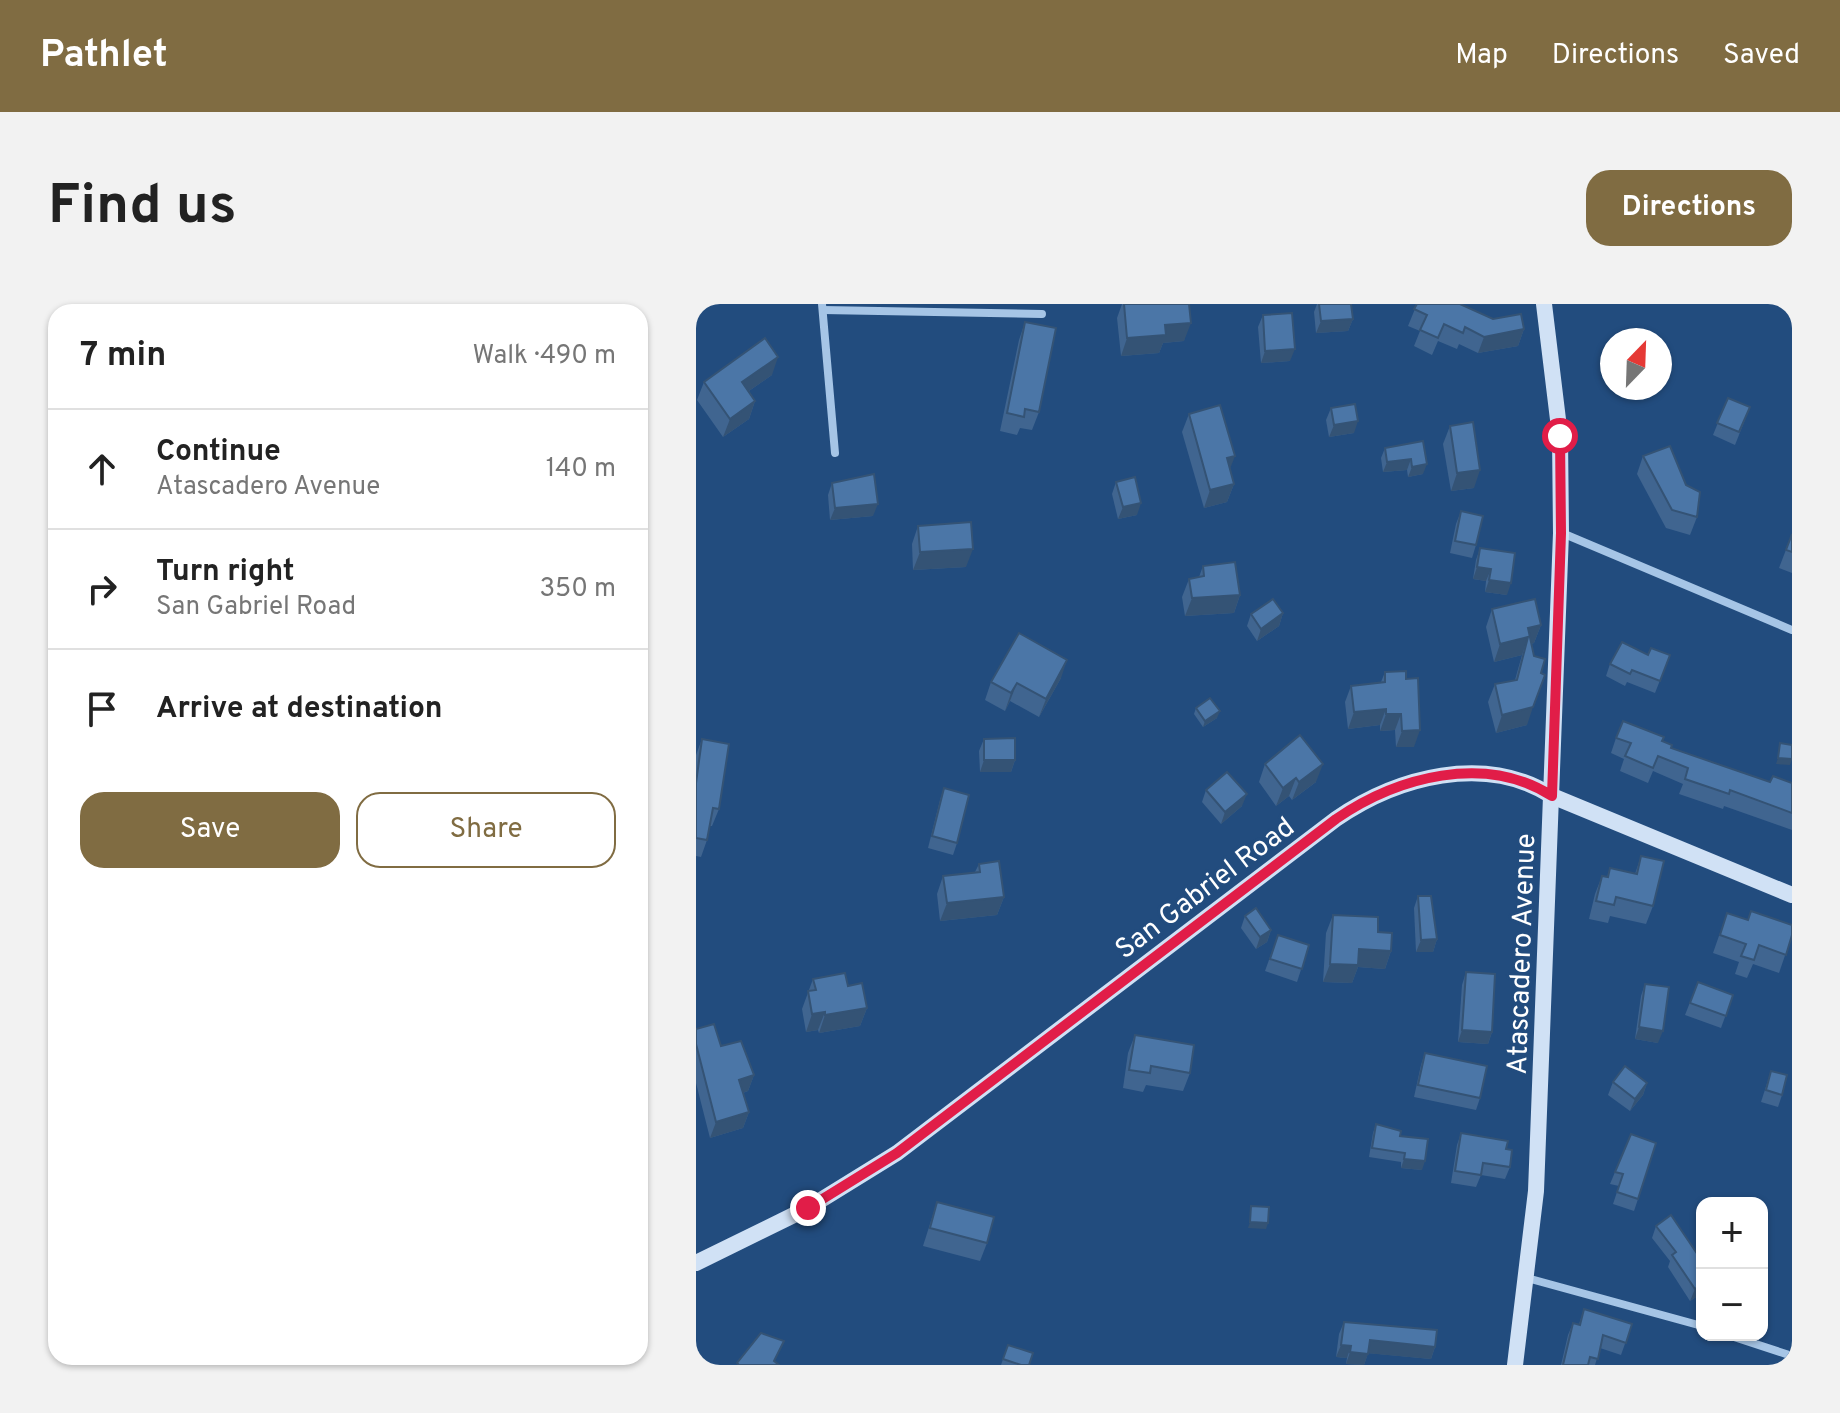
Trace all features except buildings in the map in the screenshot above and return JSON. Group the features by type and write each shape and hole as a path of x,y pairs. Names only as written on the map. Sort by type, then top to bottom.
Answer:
{"street":[{"name":"Atascadero Avenue","path":"1515,1365 1536,1191 1561,533 1560,436 1544,304"},
{"path":"835,453 822,307 1042,314"},
{"path":"1561,533 1792,630"},
{"name":"San Gabriel Road","path":"696,1263 808,1208 897,1153 1336,819 1369,799 1423,779 1472,774 1501,776 1533,784 1552,796 1792,895"},
{"path":"1527,1278 1696,1324"},
{"path":"1746,1341 1792,1356"}],"route":[{"path":"808,1208 897,1153 1352,808 1405,784 1462,774 1501,776 1533,784 1552,796 1561,533 1560,436"}]}
